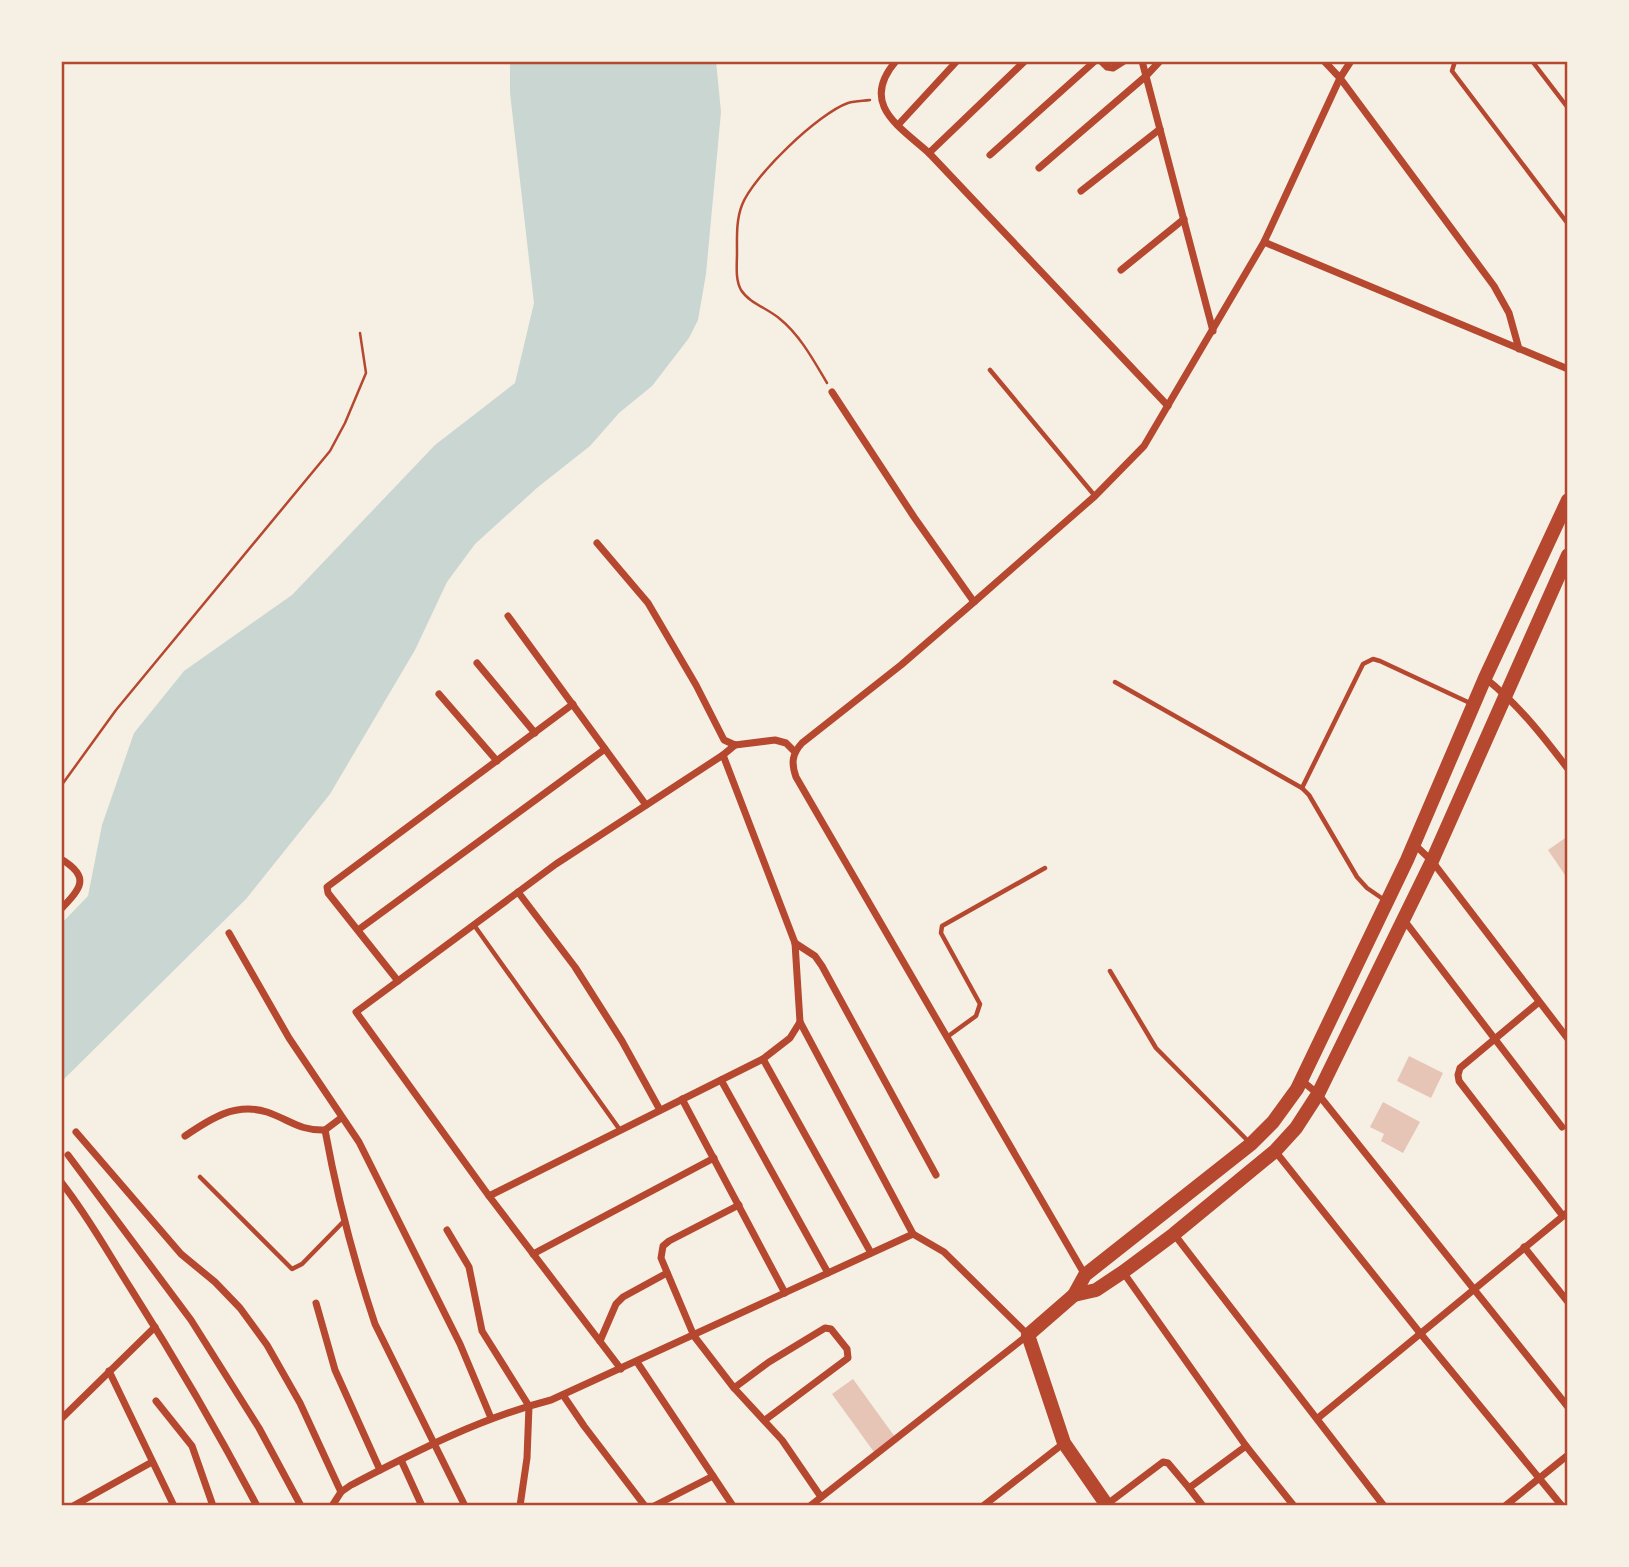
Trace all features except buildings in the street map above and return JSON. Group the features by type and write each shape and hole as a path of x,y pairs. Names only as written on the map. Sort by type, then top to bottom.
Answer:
{"main road":[{"path":"1105,1505 1064,1443 1028,1335 1074,1295 1085,1275 1251,1144 1288,1104 1414,844 1485,678 1568,500"},
{"path":"1074,1295 1096,1290 1174,1234 1275,1152 1296,1128 1318,1094 1432,861 1567,558"}],"street":[{"path":"896,61 881,85 882,107 929,153 1168,406"},
{"path":"898,125 957,61"},
{"path":"929,153 1025,61"},
{"path":"990,155 1095,61"},
{"path":"1101,61 1107,67 1113,68 1124,61"},
{"path":"1142,61 1213,331"},
{"path":"1039,168 1160,61"},
{"path":"1324,61 1340,78 1494,286 1509,313 1519,349"},
{"path":"1096,1290 796,777 793,767 794,751 974,602 1095,496 1144,446 1264,242 1340,78 1351,61"},
{"path":"1081,191 1160,129"},
{"path":"1121,270 1184,219"},
{"path":"1264,242 1568,369"},
{"path":"832,392 974,602"},
{"path":"597,543 648,603 696,685 724,740 735,745 775,740 786,743 794,751"},
{"path":"1546,545 1567,558"},
{"path":"508,616 646,805"},
{"path":"477,663 535,733"},
{"path":"1485,678 1506,695 1546,739 1568,769"},
{"path":"439,694 497,761"},
{"path":"398,981 328,893 327,887 573,704"},
{"path":"621,1369 489,1196 356,1012 556,864 735,745"},
{"path":"358,930 605,749"},
{"path":"723,755 795,943 800,1023 912,1234 944,1252 1028,1335 810,1506"},
{"path":"1414,844 1432,861 1568,1039"},
{"path":"61,859 73,866 80,881 79,890 61,909"},
{"path":"518,892 575,967 622,1041 660,1110"},
{"path":"1404,919 1562,1127"},
{"path":"229,933 289,1038 359,1142 460,1344 491,1418"},
{"path":"795,943 815,956 822,966 936,1175"},
{"path":"1318,1418 1566,1214 1459,1081 1458,1075 1461,1068 1539,1002"},
{"path":"489,1196 763,1059 790,1038 800,1023"},
{"path":"763,1059 871,1252"},
{"path":"721,1080 828,1273"},
{"path":"1301,1080 1318,1094 1568,1407"},
{"path":"682,1099 785,1293"},
{"path":"185,1136 220,1114 251,1109 268,1112 301,1128 325,1130 341,1118"},
{"path":"325,1130 348,1240 375,1324 466,1506"},
{"path":"76,1132 181,1254 215,1282 240,1308 267,1345 300,1404 341,1492"},
{"path":"1275,1152 1562,1506"},
{"path":"68,1155 191,1320 259,1428 301,1506"},
{"path":"533,1254 714,1158"},
{"path":"61,1182 103,1242 155,1326 215,1427 257,1506"},
{"path":"739,1206 663,1246 661,1258 694,1336 734,1388 765,1420 821,1497"},
{"path":"447,1230 469,1267 482,1331 529,1406 527,1458 520,1506"},
{"path":"333,1505 341,1492 434,1444 491,1418 564,1395 912,1234"},
{"path":"1174,1234 1384,1506"},
{"path":"1524,1247 1568,1301"},
{"path":"1123,1272 1246,1446 1294,1506"},
{"path":"600,1342 617,1304 623,1297 667,1273"},
{"path":"316,1303 335,1370 380,1470"},
{"path":"61,1419 155,1326"},
{"path":"734,1388 769,1362 825,1328 831,1329 847,1349 848,1358 765,1420"},
{"path":"637,1362 733,1506"},
{"path":"108,1371 174,1506"},
{"path":"564,1395 584,1426 645,1506"},
{"path":"156,1401 192,1446 213,1506"},
{"path":"983,1506 1064,1443"},
{"path":"1189,1488 1246,1446"},
{"path":"1506,1506 1568,1455"},
{"path":"401,1460 422,1506"},
{"path":"73,1506 152,1462"},
{"path":"1105,1505 1163,1462 1168,1463 1203,1506"},
{"path":"654,1506 713,1476"}],"lane":[{"path":"1455,61 1452,71 1568,224"},
{"path":"1532,61 1568,108"},
{"path":"990,370 1095,496"},
{"path":"1302,788 1363,664 1367,661 1380,661 1474,704"},
{"path":"1115,682 1302,788 1309,795 1357,877 1387,902"},
{"path":"947,1037 976,1016 980,1004 941,933 942,926 1045,868"},
{"path":"474,925 620,1130"},
{"path":"1110,971 1157,1048 1251,1144"},
{"path":"200,1177 292,1269 302,1264 345,1220"}],"path":[{"path":"832,392 814,361 781,319 744,294 740,288 737,276 737,228 741,205 758,179 785,151 828,114 848,103 880,98"},
{"path":"61,786 116,709 330,450 345,423 366,373 360,333"}],"shaded area":[{"path":"510,61 716,61 721,112 706,274 698,320 689,338 652,386 619,413 590,446 538,487 475,544 447,582 415,650 330,794 246,899 61,1082 61,924 88,896 102,825 134,733 184,671 292,595 435,445 515,383 534,303 510,93"}]}
